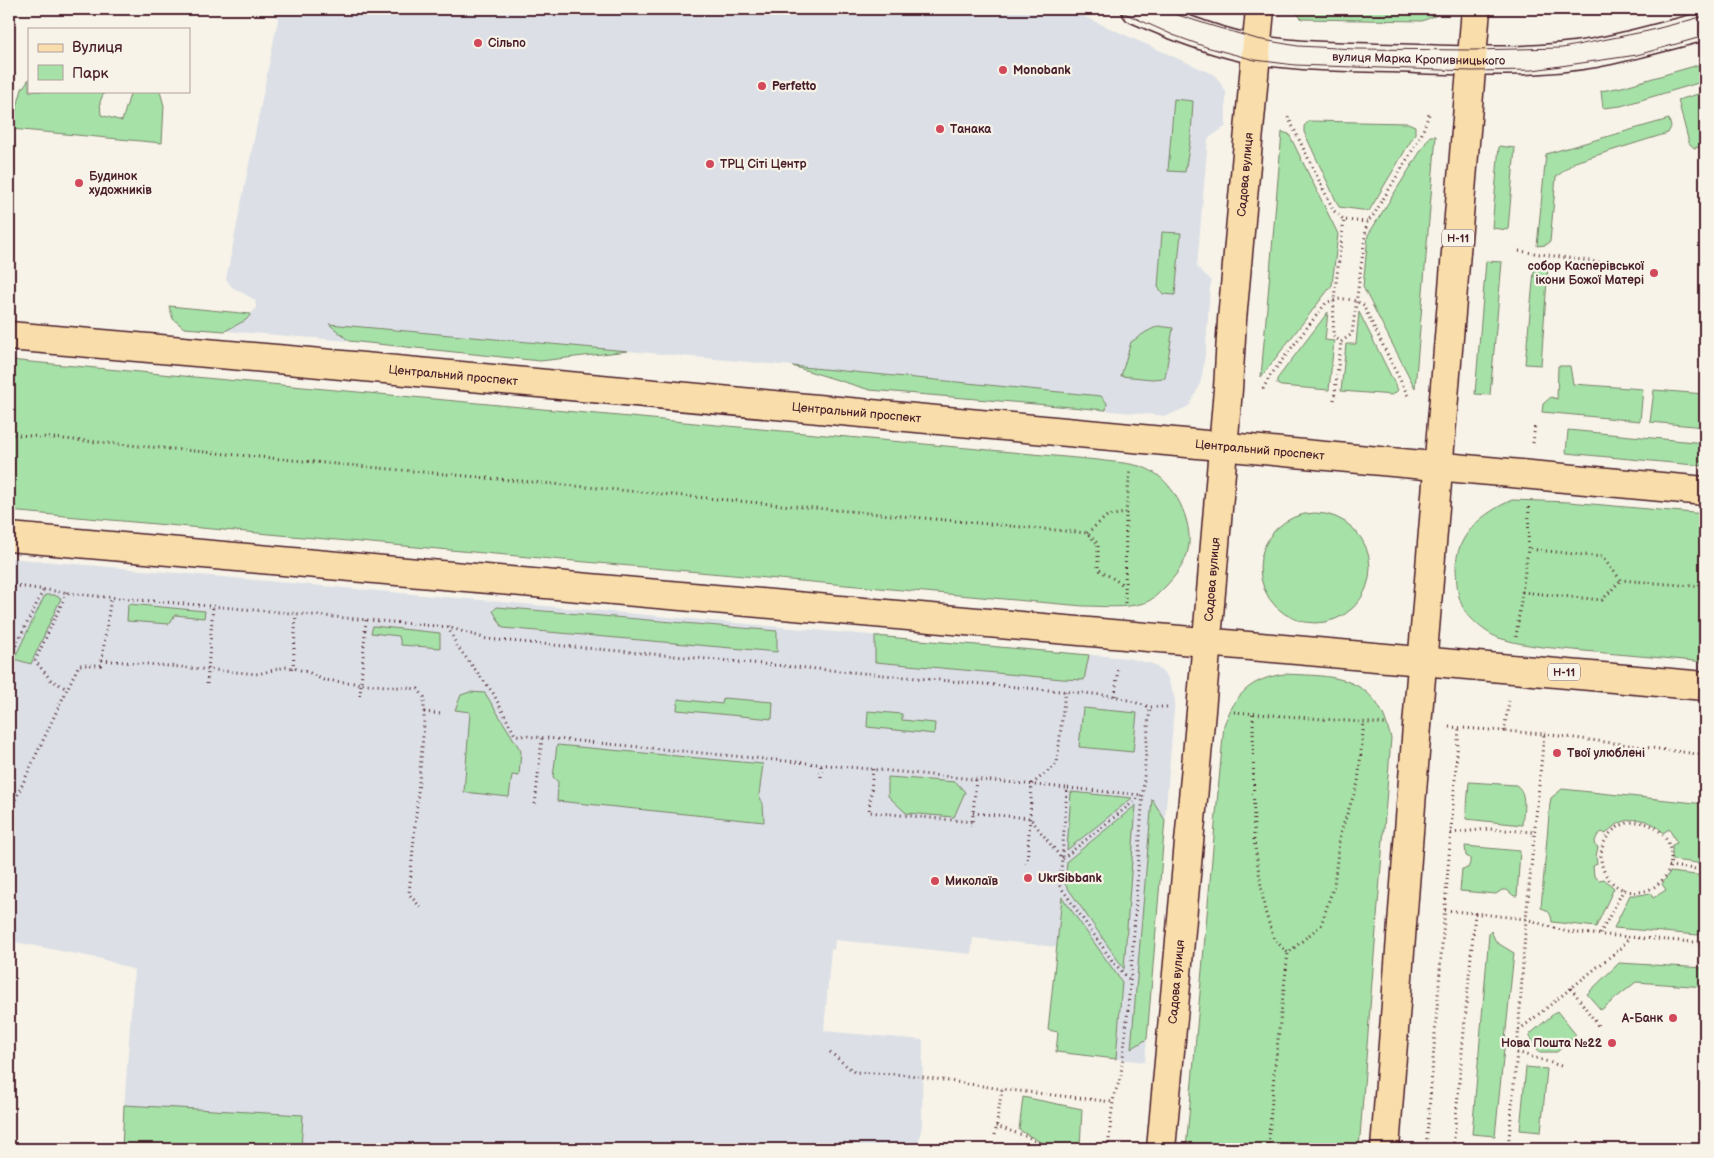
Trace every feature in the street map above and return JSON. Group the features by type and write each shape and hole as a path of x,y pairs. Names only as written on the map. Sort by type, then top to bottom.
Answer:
{"main road":[{"name":"Садова вулиця","path":"1161,1149 1201,711 1232,320 1260,9"},
{"name":"Н-11","path":"1439,466 1476,9"},
{"name":"Центральний проспект","path":"9,336 1705,491"},
{"path":"1385,1149 1422,660 1439,466"},
{"path":"9,537 497,581 1206,641"},
{"name":"Н-11","path":"1206,641 1705,686"}],"street":[{"name":"вулиця Марка Кропивницького","path":"1136,9 1207,36 1256,49 1301,55 1472,61 1532,59 1594,53 1705,26"}],"path":[{"path":"1334,400 1341,342 1352,334 1367,222 1421,136 1429,114"},
{"path":"1288,117 1334,211 1344,220 1367,222"},
{"path":"1341,342 1333,336 1334,299 1344,220"},
{"path":"1519,251 1604,263"},
{"path":"1263,389 1270,376 1326,302 1334,299 1357,301 1363,305 1409,398"},
{"path":"1504,731 1514,668 1528,549 1530,475 1535,424"},
{"path":"9,434 1087,533 1098,544 1098,569 1125,586"},
{"path":"1087,533 1107,516 1126,513 1131,465"},
{"path":"1528,549 1602,557 1621,580 1705,587"},
{"path":"1522,592 1602,600 1621,580"},
{"path":"9,585 111,597 448,627 487,639 1115,696 1150,706 1544,734 1705,754"},
{"path":"9,659 44,589"},
{"path":"67,592 35,661 51,680 67,689"},
{"path":"9,814 79,665 101,665 111,597"},
{"path":"207,684 213,606"},
{"path":"293,669 296,614"},
{"path":"360,696 366,620"},
{"path":"448,627 457,646 493,694 515,734 1142,795"},
{"path":"102,660 258,674 285,667 310,673 323,680 418,689 424,697 424,725 409,894 422,908"},
{"path":"1027,864 1032,784 1057,764 1064,691"},
{"path":"1108,1149 1114,1102 1120,1077 1150,706"},
{"path":"424,712 442,714"},
{"path":"1253,714 1254,841 1265,911 1274,939 1288,953"},
{"path":"1268,1149 1274,1074 1288,953 1321,925 1334,885 1340,834 1358,783 1364,722"},
{"path":"1459,728 1427,1148 1485,1149"},
{"path":"1508,1149 1519,1030 1526,919 1544,734"},
{"path":"535,804 542,738"},
{"path":"821,764 821,778"},
{"path":"873,768 869,812 973,822"},
{"path":"972,826 976,779"},
{"path":"1067,788 1060,886 1113,962 1129,980"},
{"path":"1062,859 1142,795"},
{"path":"973,813 1030,818 1062,859"},
{"path":"1632,822 1652,826 1667,841 1670,851 1669,866 1662,880 1654,886 1644,891 1624,890 1614,885 1603,868 1601,858 1602,847 1606,838 1622,824 1632,822"},
{"path":"1451,833 1489,829 1534,832"},
{"path":"1669,866 1705,870"},
{"path":"1600,934 1624,890"},
{"path":"1445,910 1526,919 1567,932 1705,943"},
{"path":"1453,1148 1475,913"},
{"path":"1519,1030 1620,948 1630,937"},
{"path":"1571,988 1598,1027"},
{"path":"830,1052 854,1072 910,1075 1002,1089 1114,1102"},
{"path":"1517,1052 1564,1067"},
{"path":"995,1135 1002,1089"},
{"path":"996,1126 1028,1137 1047,1148 1071,1149"}],"shaded area":[{"path":"280,9 1067,9 1215,75 1226,92 1226,126 1208,139 1197,267 1212,281 1206,348 1199,387 1189,406 1167,416 870,390 792,366 628,351 540,361 349,341 225,331 246,320 256,308 255,300 232,287 226,279"},
{"path":"9,558 1128,658 1153,664 1167,676 1175,699 1145,1062 1056,1052 1058,1032 1048,1030 1057,947 973,938 971,954 835,940 834,950 831,949 824,1031 923,1040 922,1126 917,1149 121,1149 134,970 102,959 9,941"}],"green space":[{"path":"1292,9 1442,9 1437,15 1422,21 1302,19"},
{"path":"1705,63 1705,81 1621,106 1603,108 1601,91 1622,87"},
{"path":"28,80 28,92 104,92 100,102 101,115 122,121 131,92 160,92 164,106 162,143 11,129 22,89"},
{"path":"1705,92 1705,146 1694,148 1689,143 1678,100"},
{"path":"1174,99 1193,101 1191,136 1185,172 1168,171"},
{"path":"1669,119 1671,127 1668,133 1575,162 1556,177 1550,242 1546,245 1537,246 1546,154"},
{"path":"1309,121 1408,123 1415,126 1415,134 1369,211 1339,207 1304,132 1304,126"},
{"path":"1282,132 1289,134 1338,234 1332,285 1261,377"},
{"path":"1430,136 1436,136 1415,388 1363,287 1368,235"},
{"path":"1499,146 1515,148 1508,230 1492,228"},
{"path":"1162,232 1181,233 1175,295 1163,294 1158,287"},
{"path":"1486,261 1502,262 1490,395 1475,394"},
{"path":"1535,261 1542,262 1548,266 1541,365 1525,364"},
{"path":"169,306 251,314 246,320 225,331 184,328 173,319"},
{"path":"1328,312 1325,340 1334,341 1329,390 1281,386 1277,384 1277,379"},
{"path":"1359,312 1398,390 1393,395 1341,391 1346,344 1356,344"},
{"path":"329,324 628,351 540,361 349,341"},
{"path":"1158,326 1173,328 1165,378 1152,379 1121,376 1131,342"},
{"path":"9,360 1126,463 1140,466 1153,472 1175,494 1187,524 1189,544 1181,567 1158,594 1147,602 1121,607 1083,606 9,511"},
{"path":"792,366 1101,396 1107,403 1106,410 870,390"},
{"path":"1558,366 1570,366 1573,384 1643,389 1640,421 1542,412 1543,404 1551,397 1557,399"},
{"path":"1654,390 1705,394 1705,427 1650,422"},
{"path":"1568,430 1705,443 1705,466 1566,453"},
{"path":"1512,500 1569,502 1705,514 1705,662 1530,645 1499,638 1480,627 1466,613 1460,601 1456,569 1457,556 1466,535 1474,526 1492,511"},
{"path":"1315,513 1336,517 1354,529 1366,547 1370,568 1366,589 1354,607 1336,619 1315,623 1294,619 1276,607 1264,589 1260,568 1264,547 1276,529 1294,517"},
{"path":"45,595 54,595 61,598 31,664 14,659"},
{"path":"128,604 205,611 204,618 175,615 169,624 127,621"},
{"path":"497,607 777,631 777,652 503,628 493,611"},
{"path":"373,626 440,633 440,648 401,645 399,636 371,633"},
{"path":"875,636 1089,655 1084,680 1062,679 875,662"},
{"path":"1284,674 1313,675 1340,679 1364,690 1374,699 1382,712 1391,738 1359,1149 1186,1149 1224,725 1234,704 1246,689 1272,676"},
{"path":"470,692 485,693 521,751 519,776 512,775 509,797 464,792 470,712 455,710 461,695"},
{"path":"723,698 773,702 772,719 677,710 678,699 722,704"},
{"path":"1083,708 1137,713 1133,752 1079,747"},
{"path":"868,711 902,714 902,720 935,723 934,734 867,727"},
{"path":"557,745 763,764 759,795 763,804 764,822 557,801 558,782 553,777"},
{"path":"888,777 956,782 965,792 954,817 906,813 888,796"},
{"path":"1469,782 1516,785 1520,788 1524,809 1522,825 1466,819"},
{"path":"1562,789 1705,804 1705,864 1672,860 1672,845 1677,843 1669,829 1663,833 1657,827 1643,820 1626,821 1612,828 1606,834 1602,832 1597,836 1594,844 1598,847 1597,864 1593,866 1594,876 1599,880 1604,879 1614,888 1596,927 1552,922 1549,913 1541,908 1550,803 1551,798"},
{"path":"1071,792 1132,798 1067,850"},
{"path":"1152,799 1165,820 1147,1039 1131,1049"},
{"path":"1136,805 1124,969 1065,884 1067,861"},
{"path":"1465,846 1520,851 1517,896 1514,896 1507,890 1502,890 1496,894 1460,891 1462,869 1468,868 1470,863 1470,858 1466,856"},
{"path":"1670,872 1705,876 1705,931 1698,935 1614,928 1630,895 1650,893 1653,898 1666,890 1662,884"},
{"path":"1062,897 1122,982 1116,1059 1056,1052 1058,1032 1048,1030"},
{"path":"1491,931 1496,942 1514,953 1495,1136 1472,1134 1489,934"},
{"path":"1619,963 1705,968 1705,987 1636,982 1601,1010 1587,994"},
{"path":"1557,1011 1576,1035 1557,1052 1539,1052 1529,1035"},
{"path":"1526,1067 1547,1069 1541,1132 1520,1130"},
{"path":"1023,1097 1082,1109 1080,1148 1042,1143 1019,1130"},
{"path":"124,1105 303,1115 301,1149 122,1149"}],"tram line":[{"path":"1115,9 1173,35 1206,47 1255,60 1295,65 1471,71 1533,70 1637,55 1705,36"},
{"path":"1159,9 1257,39 1298,46 1355,49 1473,50 1562,48 1648,31 1705,16"}],"place":[{"name":"Сільпо","path":"478,43"},
{"name":"Monobank","path":"1003,70"},
{"name":"Perfetto","path":"762,86"},
{"name":"Танака","path":"940,129"},
{"name":"ТРЦ Сіті Центр","path":"710,164"},
{"name":"Будинок художників","path":"79,183"},
{"name":"собор Касперівської ікони Божої Матері","path":"1654,273"},
{"name":"Твої улюблені","path":"1557,753"},
{"name":"UkrSibbank","path":"1028,878"},
{"name":"Миколаїв","path":"935,881"},
{"name":"А-Банк","path":"1673,1018"},
{"name":"Нова Пошта №22","path":"1612,1043"}]}
